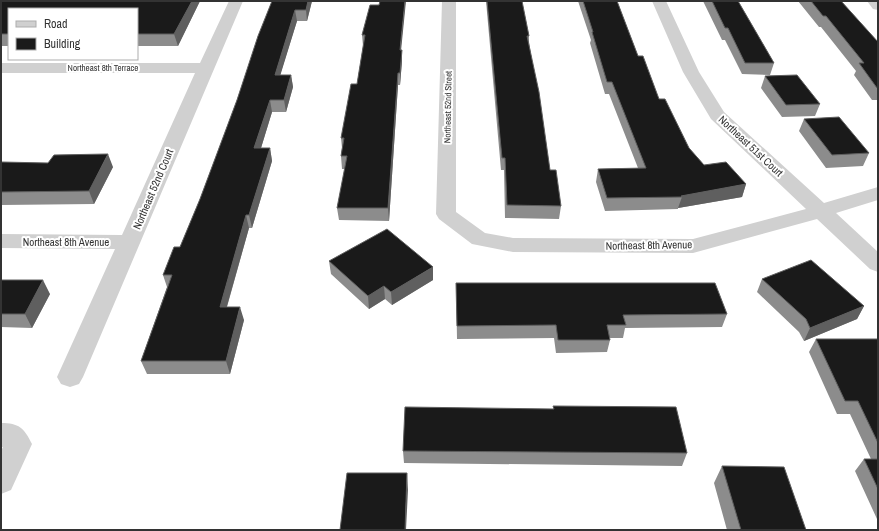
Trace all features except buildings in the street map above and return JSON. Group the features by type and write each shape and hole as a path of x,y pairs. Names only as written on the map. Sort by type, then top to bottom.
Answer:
{"street":[{"name":"Northeast 52nd Court","path":"70,378 205,68 236,1"},
{"name":"Northeast 52nd Street","path":"446,214 449,1"},
{"name":"Northeast 51st Court","path":"659,1 691,72 717,116 878,264"},
{"path":"874,1 878,6"},
{"name":"Northeast 8th Terrace","path":"1,68 205,68"},
{"name":"Northeast 8th Avenue","path":"446,214 479,239 513,245 693,246 821,211 878,193"},
{"name":"Northeast 8th Avenue","path":"1,242 130,242"},
{"path":"1,435 12,435 18,444 1,481"}]}
